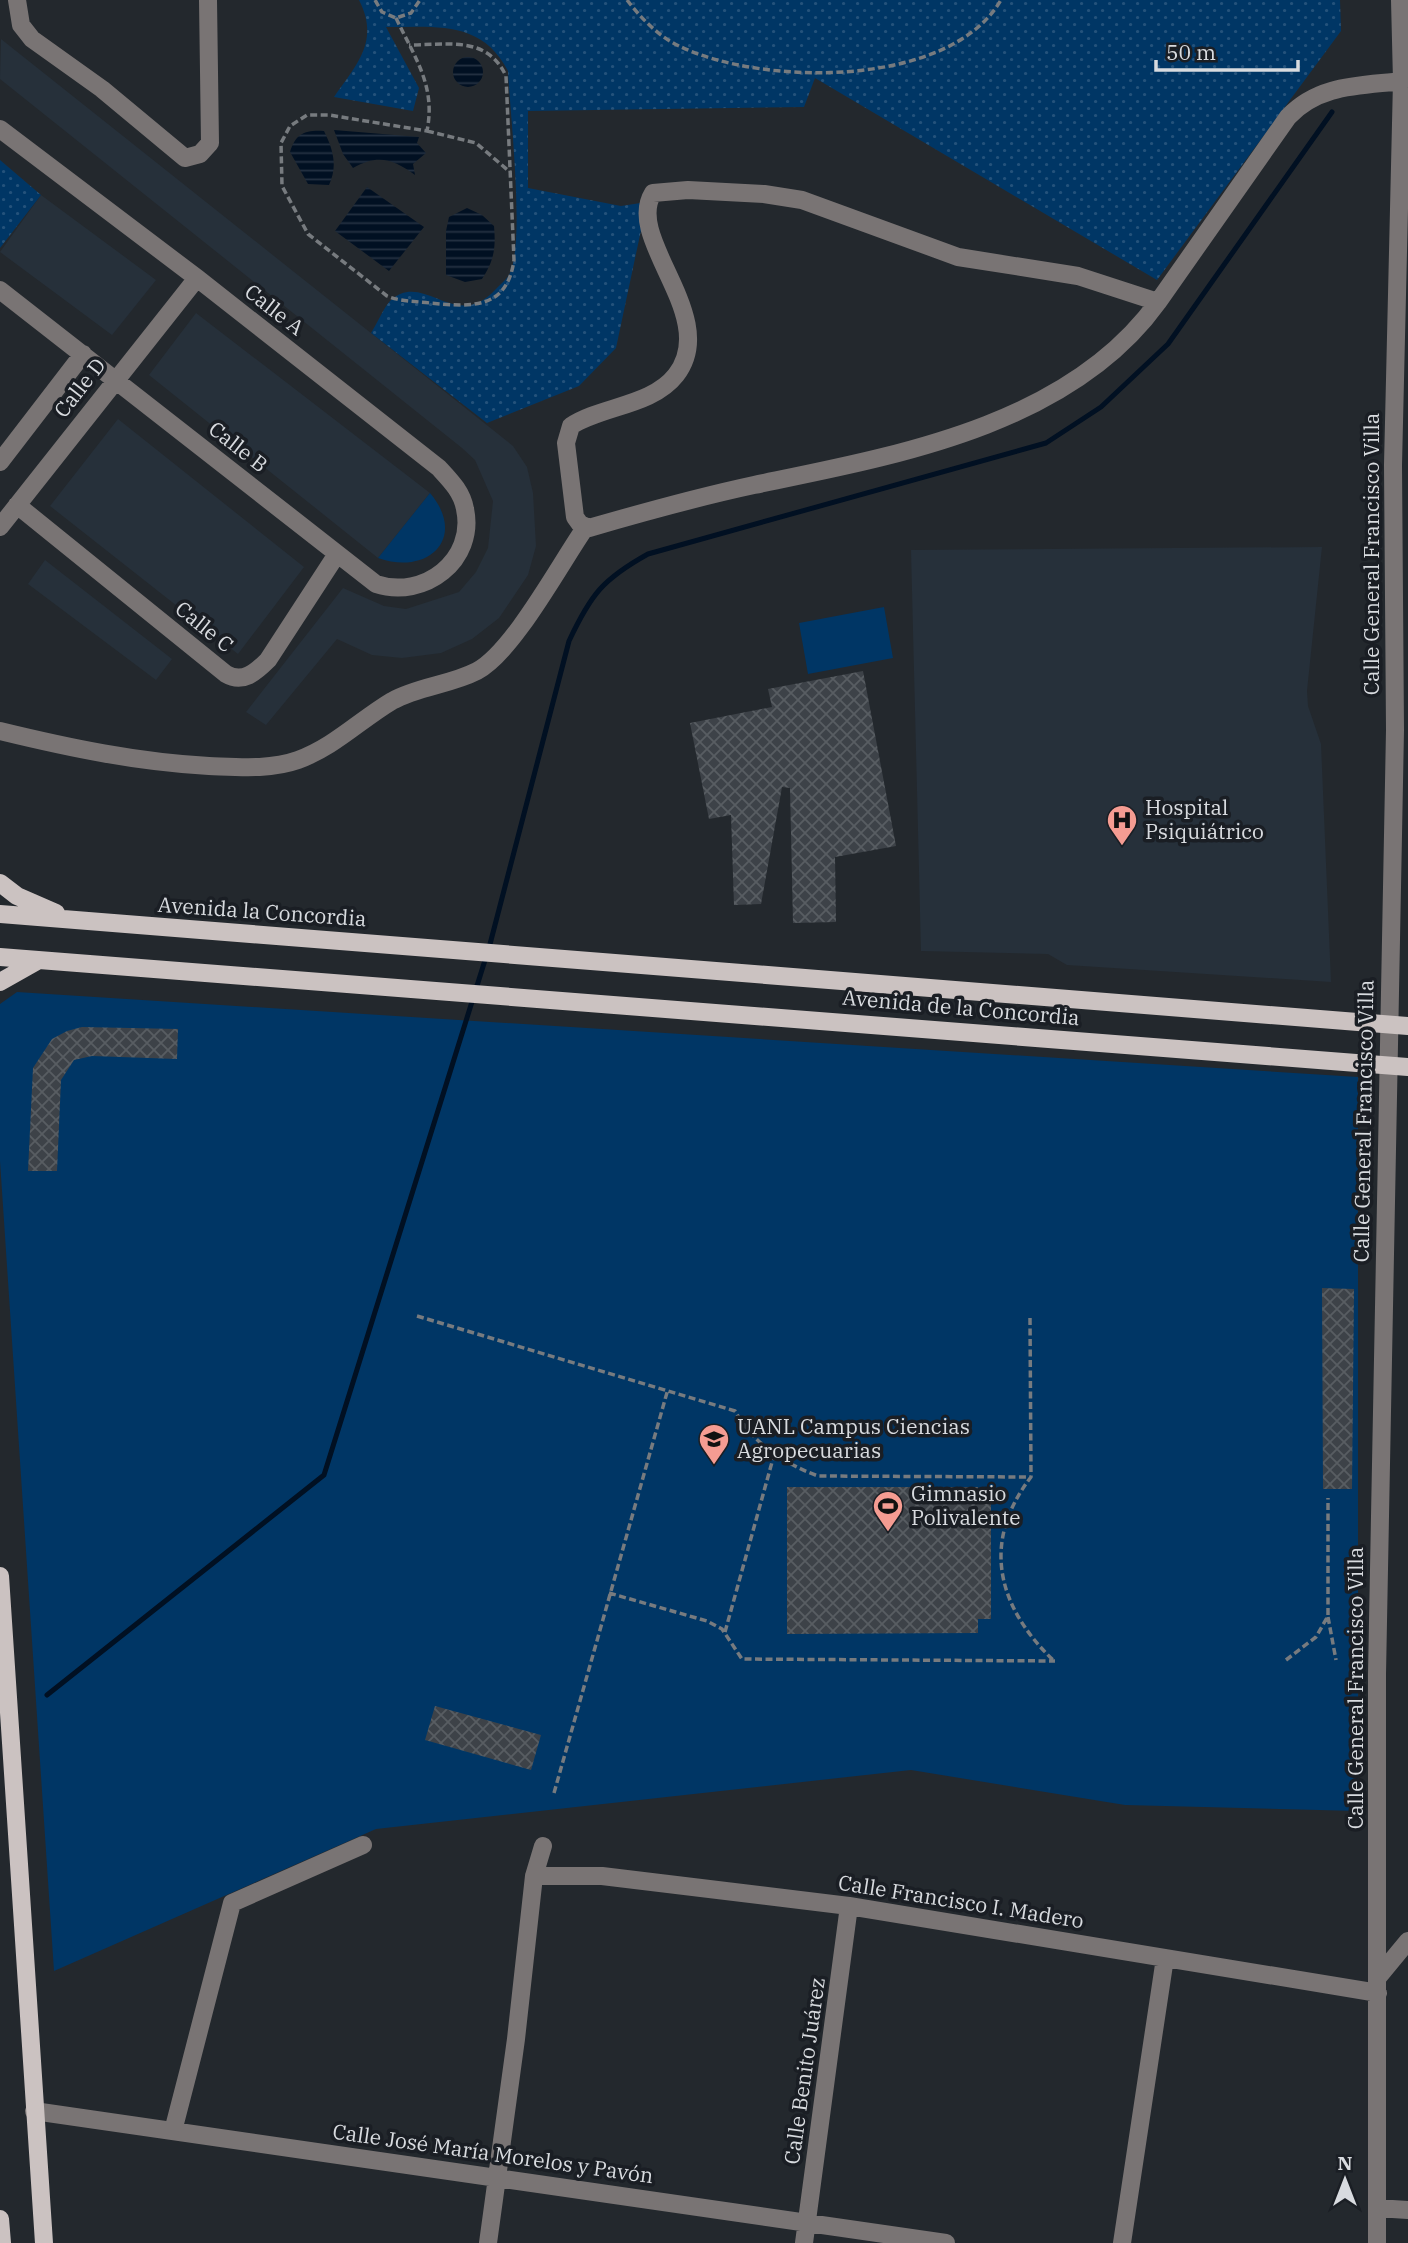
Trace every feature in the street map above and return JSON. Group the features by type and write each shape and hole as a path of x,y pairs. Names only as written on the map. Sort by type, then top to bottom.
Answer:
{"main road":[{"path":"0,883 17,896 72,920"},
{"name":"Avenida la Concordia","path":"0,914 522,955"},
{"name":"Avenida de la Concordia","path":"522,955 1408,1026"},
{"path":"0,957 40,960"},
{"name":"Avenida de la Concordia","path":"40,960 1408,1067"},
{"path":"0,982 40,960"},
{"path":"0,1576 44,2243"},
{"path":"0,2219 2,2243"}],"street":[{"path":"11,6 32,39 102,89 185,159 200,154 210,142 208,0"},
{"name":"Calle General Francisco Villa","path":"1377,2243 1377,1674 1395,730 1393,465 1402,81 1400,0"},
{"path":"0,731 93,754 160,763 250,768 297,761 334,742 400,697 478,670 502,652 585,528 708,495 821,474 977,429 1049,396 1102,360 1137,331 1302,102 1335,89 1402,81"},
{"name":"Calle A","path":"0,129 197,278 439,468 457,488 466,510 464,531 454,558"},
{"path":"585,528 575,517 566,443 571,426 630,405 660,387 676,376 687,353 686,318 649,229 650,197 657,191 764,194 802,200 958,257 1078,276 1158,302"},
{"name":"Calle D","path":"0,527 197,278"},
{"name":"Calle B","path":"0,290 376,584 392,589 410,589 437,577 454,558"},
{"path":"0,462 83,354"},
{"name":"Calle C","path":"17,505 226,674 237,678 254,674 268,660 337,554"},
{"path":"173,2131 232,1903 363,1845"},
{"path":"488,2243 534,1876 543,1846"},
{"name":"Calle Francisco I. Madero","path":"534,1876 602,1876 849,1906 1165,1958 1378,1985"},
{"name":"Calle Benito Juárez","path":"804,2243 849,1906"},
{"path":"1378,1985 1408,1941"},
{"path":"1122,2243 1165,1958"},
{"name":"Calle José María Morelos y Pavón","path":"34,2111 946,2243"},
{"path":"1377,2208 1408,2210"}],"path":[{"path":"375,0 382,12 397,18 411,13 420,0"},
{"path":"627,0 643,21 678,46 737,64 800,73 865,73 929,55 968,34 990,18 1001,0"},
{"path":"397,18 430,92 432,108 427,131"},
{"path":"409,45 472,46 494,55 506,76 511,173 514,260 512,277 487,303 472,307 400,301 387,296 308,234 282,186 281,144 290,126 307,115 329,115 476,142 511,173"},
{"path":"417,1316 735,1411 749,1433 774,1455 804,1471 829,1478 1031,1476"},
{"path":"609,1593 707,1621 725,1632 742,1659 1055,1661 1026,1630 1010,1607 1004,1584 1004,1527 1015,1497 1031,1476 1030,1318"},
{"path":"554,1793 668,1390"},
{"path":"725,1632 774,1455"},
{"path":"1328,1498 1328,1616 1336,1660"},
{"path":"1286,1660 1302,1651 1316,1637 1328,1616"}],"shaded area":[{"path":"359,0 1340,0 1341,31 1157,280 815,78 804,107 528,111 528,188 621,206 647,202 616,348 579,386 487,423 371,333 390,301 403,293 415,292 453,304 467,305 481,301 509,275 514,257 516,206 508,71 497,54 471,35 440,27 386,27 419,88 413,111 334,97 363,52 367,28"},
{"path":"1,39 513,446 527,467 533,493 536,546 528,575 499,618 472,639 441,653 402,658 372,655 337,639 266,725 246,712 343,588 384,606 406,609 459,592 476,572 488,548 493,501 475,460 462,448 0,79"},
{"path":"468,57 478,62 483,72 478,82 468,87 458,82 453,72 458,62"},
{"path":"334,130 419,137 417,143 426,153 413,164 415,175 400,165 385,160 370,161 353,168 343,154"},
{"path":"324,131 333,158 332,178 329,185 308,184 290,152 302,134"},
{"path":"0,160 41,195 0,248"},
{"path":"367,187 424,227 389,271 335,231"},
{"path":"41,195 156,280 112,335 0,252"},
{"path":"467,208 482,215 494,226 495,241 492,260 482,279 465,282 446,275 446,231 449,217"},
{"path":"196,313 430,493 378,558 149,375"},
{"path":"118,419 304,567 238,654 50,506"},
{"path":"430,493 441,509 445,525 443,538 437,549 413,562 378,558"},
{"name":"Hospital Psiquiátrico","path":"1322,547 1307,691 1308,706 1321,744 1331,982 1067,965 1048,954 921,951 911,550"},
{"path":"45,560 172,659 156,680 28,584"},
{"path":"884,607 893,658 808,674 799,623"},
{"name":"UANL Campus Ciencias Agropecuarias","path":"17,992 1358,1077 1358,1811 1125,1805 911,1770 376,1829 54,1971 0,1161 0,1004"}],"building":[{"path":"863,671 896,846 835,857 836,922 793,923 790,788 782,787 761,904 734,905 731,815 709,819 690,723 772,707 768,689"},
{"path":"82,1027 178,1029 177,1059 92,1056 74,1060 61,1080 57,1171 28,1171 33,1068 52,1039"},
{"path":"1322,1288 1354,1289 1352,1489 1323,1489"},
{"name":"Gimnasio Polivalente","path":"787,1487 978,1487 978,1503 991,1503 991,1619 978,1619 978,1633 787,1634"},
{"path":"435,1706 541,1735 531,1770 425,1740"}],"waterway":[{"path":"489,948 569,641 584,611 609,580 648,554 1046,443 1101,407 1168,344 1332,112"},
{"path":"47,1695 324,1475 486,957"}],"place":[{"name":"Hospital Psiquiátrico","path":"1122,847"},
{"name":"UANL Campus Ciencias Agropecuarias","path":"714,1466"},
{"name":"Gimnasio Polivalente","path":"888,1533"}]}
